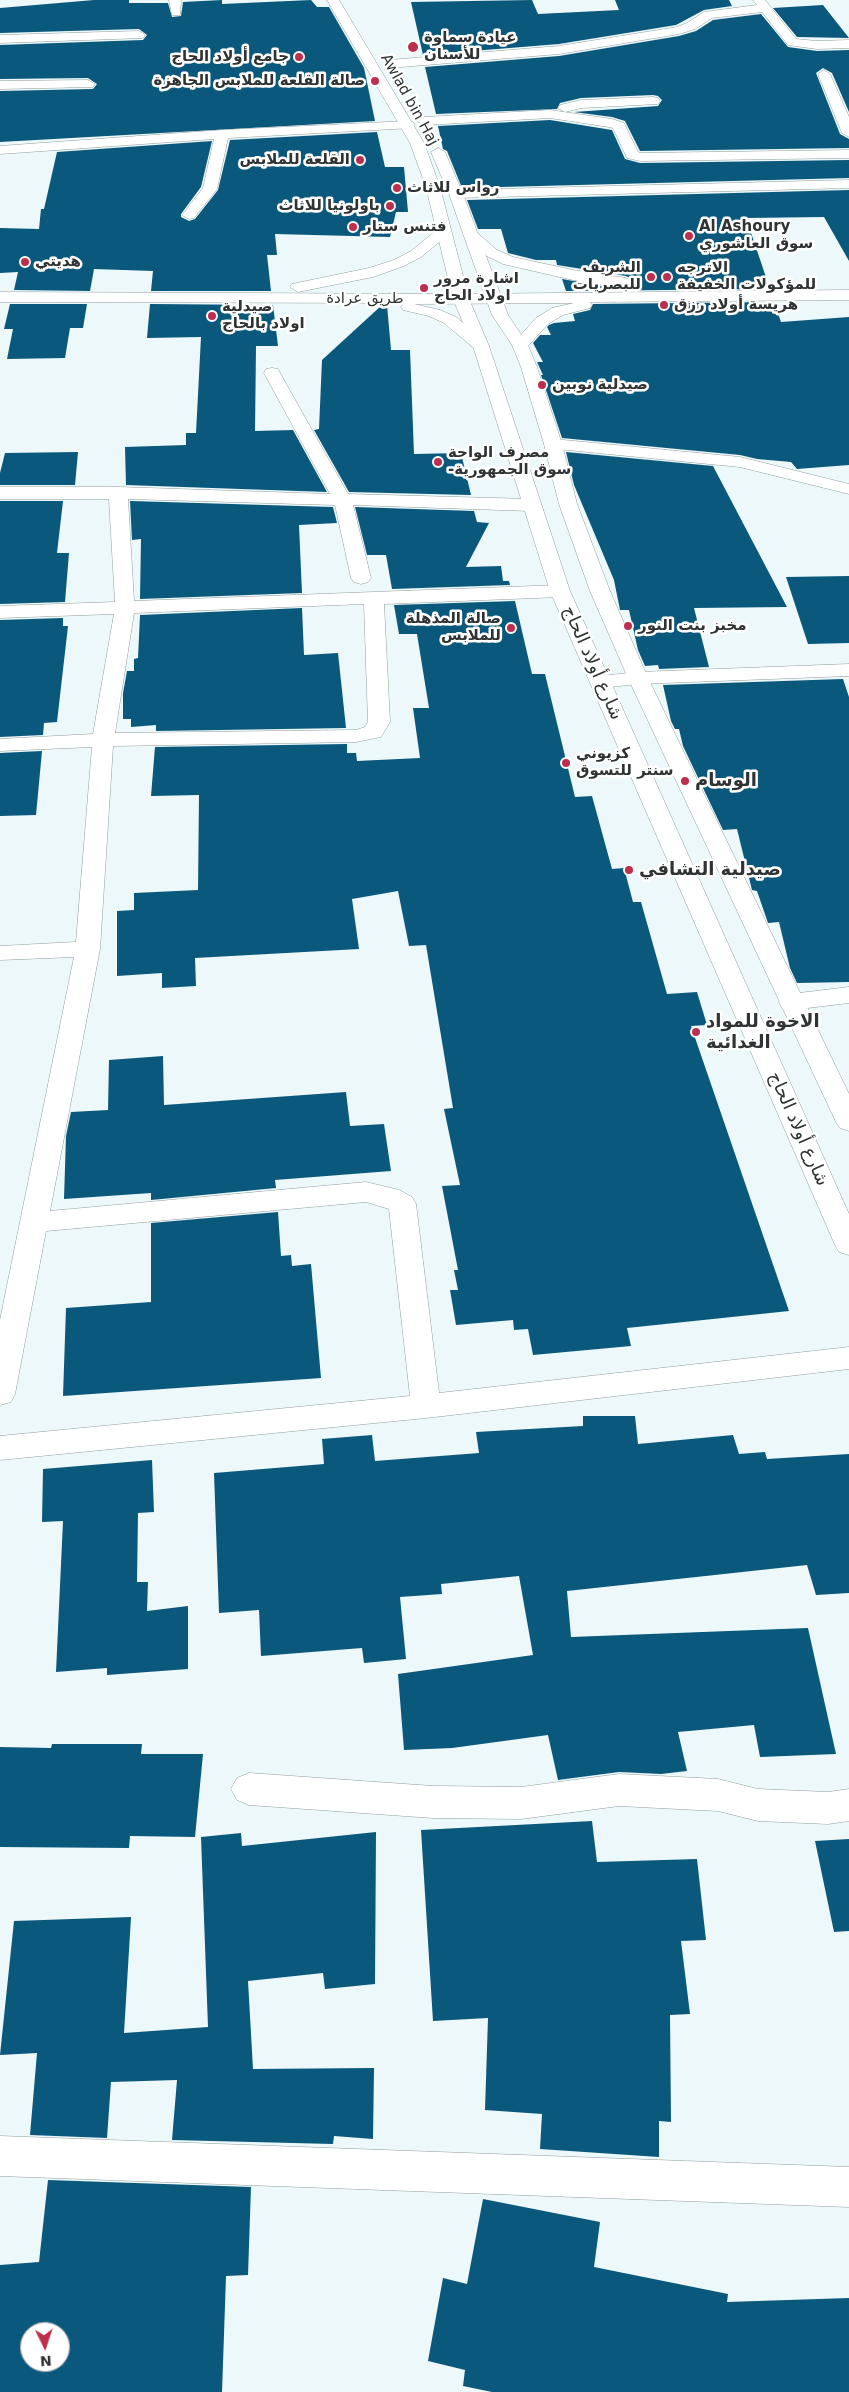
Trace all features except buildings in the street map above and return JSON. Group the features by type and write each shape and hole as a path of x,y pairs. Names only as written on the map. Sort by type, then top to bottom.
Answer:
{"street":[{"name":"شارع أولاد الحاج","path":"333,0 408,125 433,187 443,232 463,302 481,346 560,591 849,1245"},
{"path":"761,4 792,42 809,45 849,44"},
{"name":"Awlad bin Haj","path":"398,78 387,60 559,50 678,30 691,26 708,15 761,4"},
{"path":"0,40 139,35"},
{"path":"824,74 849,133"},
{"path":"0,85 88,84"},
{"path":"428,131 550,114 581,104 653,101"},
{"name":"Awlad bin Haj","path":"416,107 456,194 495,301"},
{"path":"550,114 619,126 629,151 632,155 640,157 849,154"},
{"path":"0,150 222,134 408,125"},
{"path":"189,215 210,189 222,134"},
{"path":"456,194 849,184"},
{"path":"298,287 373,272 399,263 416,254 443,232"},
{"path":"470,234 492,253 508,261 661,293"},
{"name":"طريق عرادة","path":"0,297 463,302 849,285"},
{"name":"طريق عرادة","path":"0,288 298,287 463,302"},
{"path":"520,345 542,321 558,311 661,293"},
{"name":"طريق عرادة","path":"661,293 849,295"},
{"path":"321,299 384,304 434,313 450,320 481,346"},
{"name":"شارع أولاد الحاج","path":"495,301 520,345 553,444 568,504 600,590 638,678 849,1122"},
{"path":"272,373 343,501 361,578"},
{"path":"553,444 740,462 849,489"},
{"path":"0,493 118,493 531,505"},
{"path":"0,1394 88,949 103,740 125,608 118,493"},
{"path":"0,612 560,591"},
{"path":"0,745 103,740 356,736 373,732 379,722 374,598"},
{"path":"600,682 638,678 849,670"},
{"path":"0,953 88,949"},
{"path":"791,1002 849,995"},
{"path":"34,1222 366,1192 389,1197 402,1204 426,1406"},
{"path":"0,1448 426,1406 849,1358"},
{"path":"249,1789 433,1802 521,1804 619,1790 718,1795 758,1805 828,1808 849,1805"},
{"path":"0,2156 849,2187"}],"place":[{"name":"عيادة سماوة للأسنان","path":"413,47"},
{"name":"جامع أولاد الحاج","path":"299,57"},
{"name":"صالة القلعة للملابس الجاهزة","path":"375,81"},
{"name":"القلعة للملابس","path":"360,160"},
{"name":"رواس للاثاث","path":"397,188"},
{"name":"باولونيا للاثاث","path":"390,206"},
{"name":"فتنس ستار","path":"353,227"},
{"name":"Al Ashoury سوق العاشوري","path":"689,236"},
{"name":"هديتي","path":"25,262"},
{"name":"الشريف للبصريات","path":"651,277"},
{"name":"الاترجه للمؤكولات الخفيفة","path":"667,277"},
{"name":"اشارة مرور اولاد الحاج","path":"424,288"},
{"name":"هريسة أولاد رزق","path":"664,305"},
{"name":"صيدلية اولاد بالحاج","path":"212,316"},
{"name":"صيدلية نوبين","path":"542,385"},
{"name":"مصرف الواحة -سوق الجمهورية","path":"438,462"},
{"name":"مخبز بنت النور","path":"628,626"},
{"name":"صالة المذهلة للملابس","path":"511,628"},
{"name":"كزيوني سنتر للتسوق","path":"566,763"},
{"name":"الوسام","path":"685,781"},
{"name":"صيدلية التشافي","path":"629,870"},
{"name":"الاخوة للمواد الغدائية","path":"696,1032"}]}
